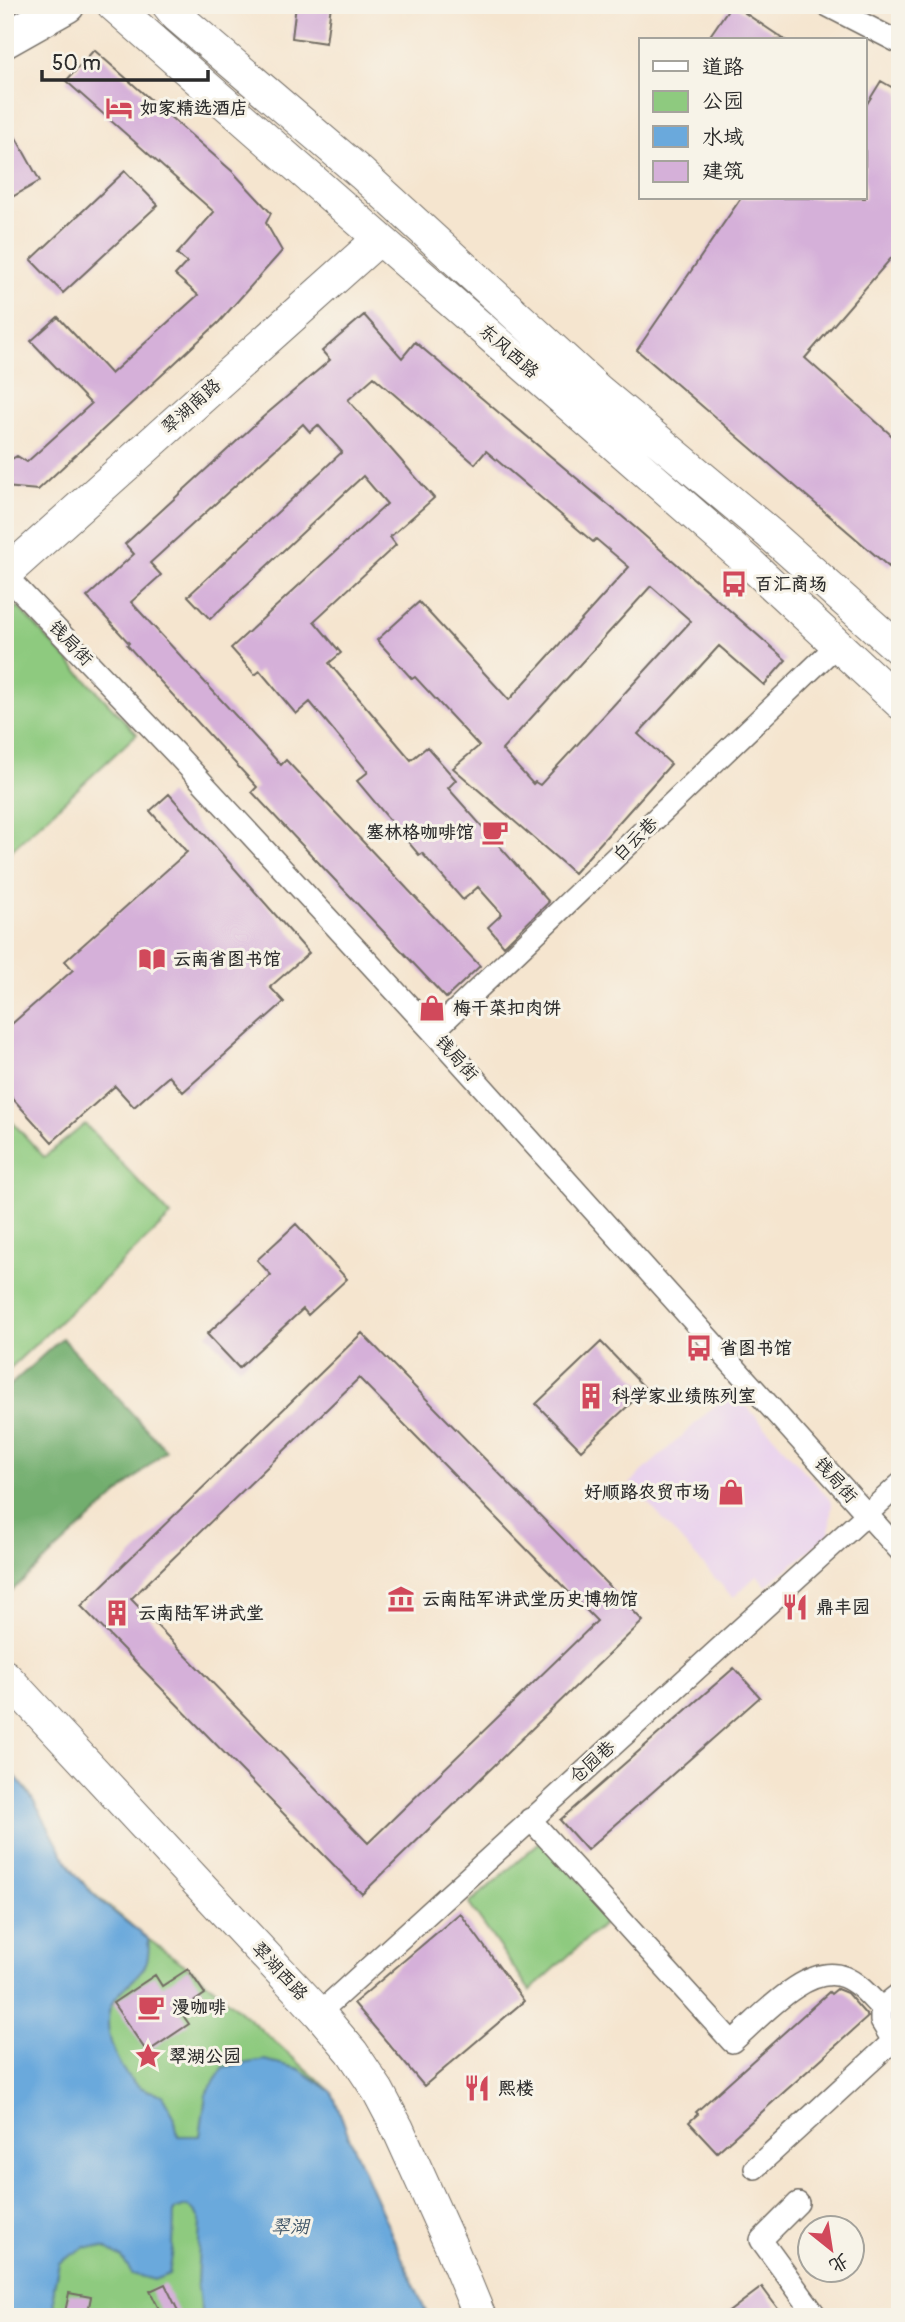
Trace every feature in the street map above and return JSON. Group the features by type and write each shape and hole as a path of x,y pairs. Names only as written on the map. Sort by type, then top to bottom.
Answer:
{"main road":[{"path":"5,40 67,5"},
{"name":"东风西路","path":"113,5 704,523 900,703"},
{"name":"东风西路","path":"168,5 177,16 362,174 598,390 770,534 900,650"},
{"name":"翠湖南路","path":"5,574 379,239"},
{"name":"翠湖西路","path":"5,1676 320,2013 352,2052 378,2091 398,2129 480,2317"}],"street":[{"path":"826,5 900,43"},
{"name":"钱局街","path":"5,574 178,756 433,1032 900,1550"},
{"name":"白云巷","path":"433,1032 838,645"},
{"name":"仓园巷","path":"320,2013 900,1484"},
{"path":"530,1819 733,2042 801,1983 821,1975 843,1976 863,1989 881,2008 881,2021 893,2041 755,2168"},
{"path":"881,2008 900,1993"},
{"path":"798,2203 761,2241 817,2317"}],"shaded area":[{"name":"好顺路农贸市场","path":"732,1390 832,1502 829,1534 766,1586 757,1575 733,1598 630,1483"}],"green space":[{"path":"17,606 137,734 5,856 5,618"},
{"path":"5,1114 44,1157 85,1124 171,1216 5,1373"},
{"path":"62,1338 166,1450 5,1597 5,1390"},
{"name":"翠湖","path":"5,1766 28,1791 64,1857 94,1894 148,1939 199,1975 332,2092 351,2142 428,2317 5,2317"},
{"path":"542,1840 612,1916 530,1991 469,1904"}],"water":[{"name":"翠湖","path":"5,1766 36,1804 67,1861 83,1883 100,1901 148,1939 149,1951 144,1968 120,1993 109,2011 109,2034 123,2069 137,2085 162,2095 174,2116 178,2136 200,2136 206,2094 224,2067 265,2060 299,2069 332,2092 351,2142 428,2317 202,2317 197,2283 200,2220 187,2206 174,2210 173,2250 169,2274 154,2280 132,2274 122,2258 105,2248 85,2247 59,2263 54,2287 55,2317 5,2317"}],"building":[{"path":"296,5 331,5 326,43 292,38"},
{"path":"733,5 782,38 708,38"},
{"path":"94,50 233,172 271,213 266,223 282,251 219,322 38,490 5,487 5,463 17,456 27,462 91,404 31,341 58,317 111,374 198,295 175,275 187,262 177,254 214,212 66,81"},
{"path":"881,81 900,92 900,248 805,358 900,443 900,554 889,567 637,350 740,200 866,200 866,105"},
{"path":"5,118 40,181 5,201"},
{"path":"125,171 158,205 63,293 31,260"},
{"path":"364,315 402,358 415,342 637,529 786,660 764,685 719,646 638,734 671,764 574,873 453,768 479,746 377,640 419,602 509,700 629,567 596,539 593,542 486,451 475,464 374,377 348,400 434,498 390,537 396,545 314,621 341,653 329,663 411,760 427,747 456,780 448,788 549,902 504,946 488,927 502,914 478,887 463,900 422,853 419,855 357,781 368,772 310,702 296,714 260,671 255,675 231,648 387,504 363,476 210,619 188,596 342,452 318,425 310,432 303,424 150,563 161,575 131,602 281,765 286,760 480,966 446,998 252,792 257,787 127,645 129,643 87,597 134,554 125,544 263,417 330,360 322,351","holes":["651,586 691,621 540,785 535,782 533,784 502,750"]},
{"path":"169,794 309,953 270,987 284,1002 183,1092 169,1076 134,1107 115,1086 52,1142 5,1090 5,1030 73,970 65,961 187,852 150,811"},
{"path":"296,1224 347,1279 308,1315 303,1309 239,1368 207,1334 271,1275 257,1260"},
{"name":"云南陆军讲武堂","path":"362,1333 643,1621 362,1894 81,1606","holes":["359,1378 597,1621 368,1843 131,1599"]},
{"name":"科学家业绩陈列室","path":"601,1342 646,1389 581,1450 536,1404"},
{"path":"734,1668 760,1697 587,1850 560,1820"},
{"path":"460,1913 524,2001 424,2086 354,2003"},
{"name":"漫咖啡","path":"188,1969 205,1994 180,2011 189,2024 147,2052 113,2003 155,1975 162,1986"},
{"path":"837,1989 847,1993 868,2017 717,2152 689,2122 698,2114 696,2112 829,1992 831,1994"},
{"path":"165,2284 181,2317 163,2317 150,2291"},
{"path":"762,2287 784,2317 722,2317"},
{"path":"69,2293 91,2297 87,2317 64,2317"}],"place":[{"name":"如家精选酒店","path":"119,108"},
{"name":"百汇商场","path":"734,584"},
{"name":"塞林格咖啡馆","path":"495,832"},
{"name":"云南省图书馆","path":"152,959"},
{"name":"梅干菜扣肉饼","path":"432,1008"},
{"name":"省图书馆","path":"699,1348"},
{"name":"科学家业绩陈列室","path":"591,1396"},
{"name":"好顺路农贸市场","path":"731,1492"},
{"name":"云南陆军讲武堂历史博物馆","path":"401,1599"},
{"name":"鼎丰园","path":"795,1607"},
{"name":"云南陆军讲武堂","path":"117,1613"},
{"name":"漫咖啡","path":"151,2007"},
{"name":"翠湖公园","path":"148,2056"},
{"name":"熙楼","path":"477,2088"}]}
